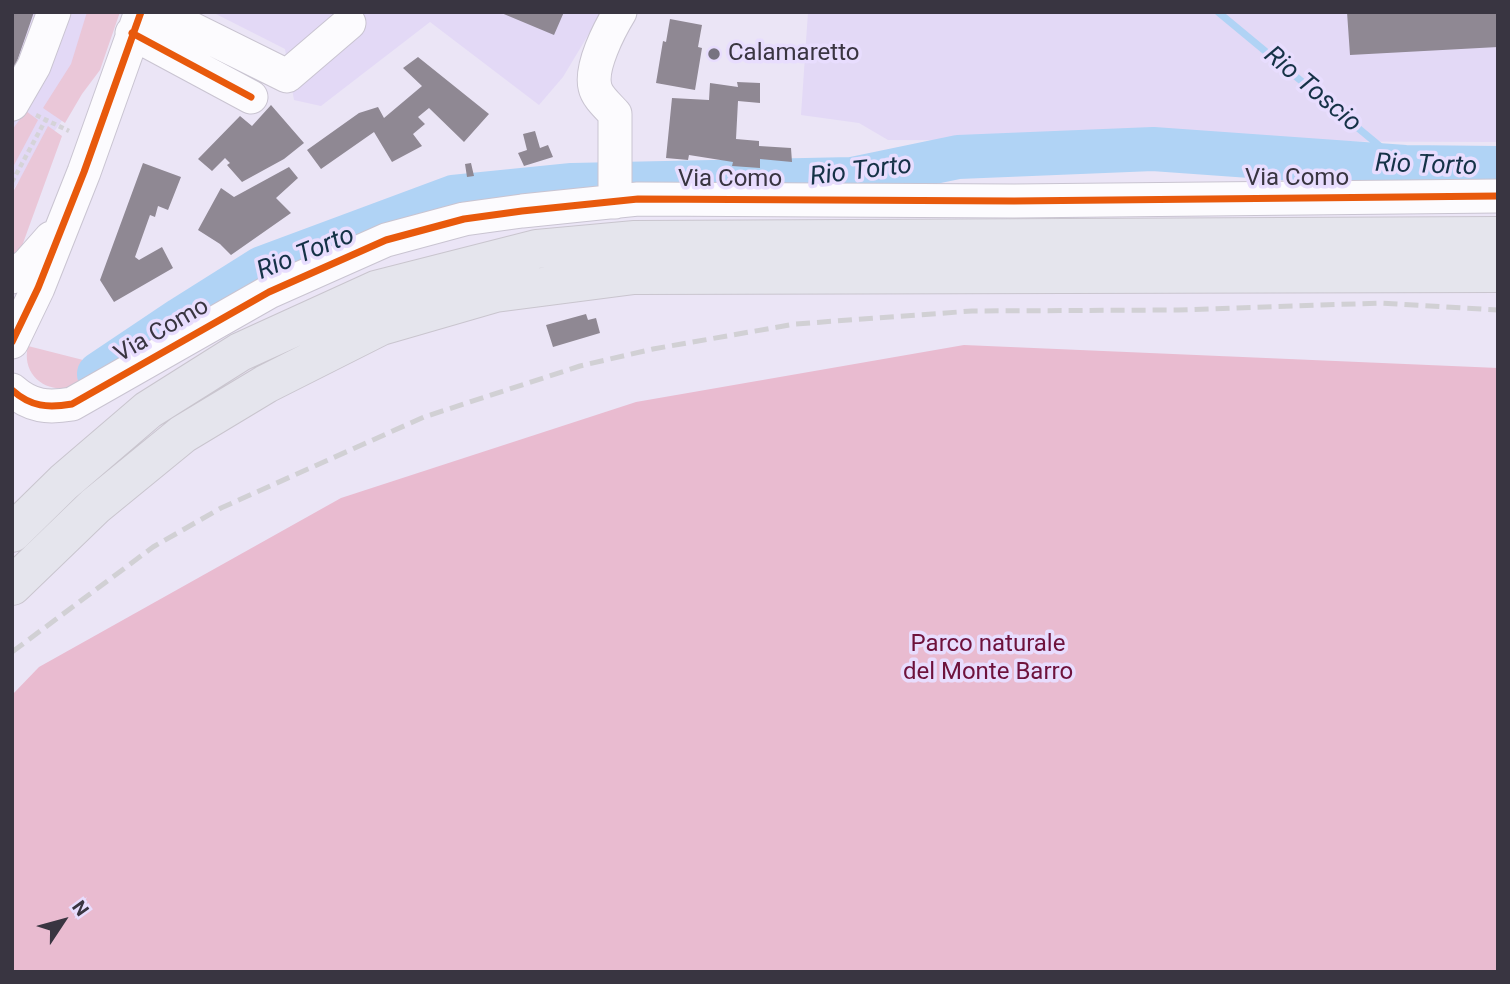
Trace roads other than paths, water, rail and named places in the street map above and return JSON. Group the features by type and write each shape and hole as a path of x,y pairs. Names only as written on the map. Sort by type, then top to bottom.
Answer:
{"main road":[{"path":"12,533 64,481 148,410 240,352 376,290 537,249 635,240 1498,236"},
{"path":"12,586 95,506 183,434 254,391 381,326 495,293 634,275 1498,273"}],"street":[{"path":"14,102 34,66 54,12"},
{"path":"158,12 287,76 349,23"},
{"path":"615,189 615,114 595,90 594,73 611,27 620,12"},
{"path":"12,342 38,288 64,223 136,23 251,97"},
{"name":"Via Como","path":"12,390 28,402 41,406 72,404 269,292 386,240 464,219 522,211 615,189 663,199 1014,201 1498,196"},
{"path":"12,278 64,223"}],"waterway":[{"name":"Rio Toscio","path":"1218,12 1405,167"},
{"name":"Rio Torto","path":"99,374 262,268 453,197 572,185 852,179 958,157 1153,149 1405,167 1498,168"}],"railway":[{"path":"12,652 153,547 221,508 424,417 580,366 653,349 795,324 972,311 1178,310 1381,303 1498,310"}],"place":[{"name":"Calamaretto","path":"714,54"}],"park label":[{"name":"Parco naturale del Monte Barro","path":"988,659"}]}
